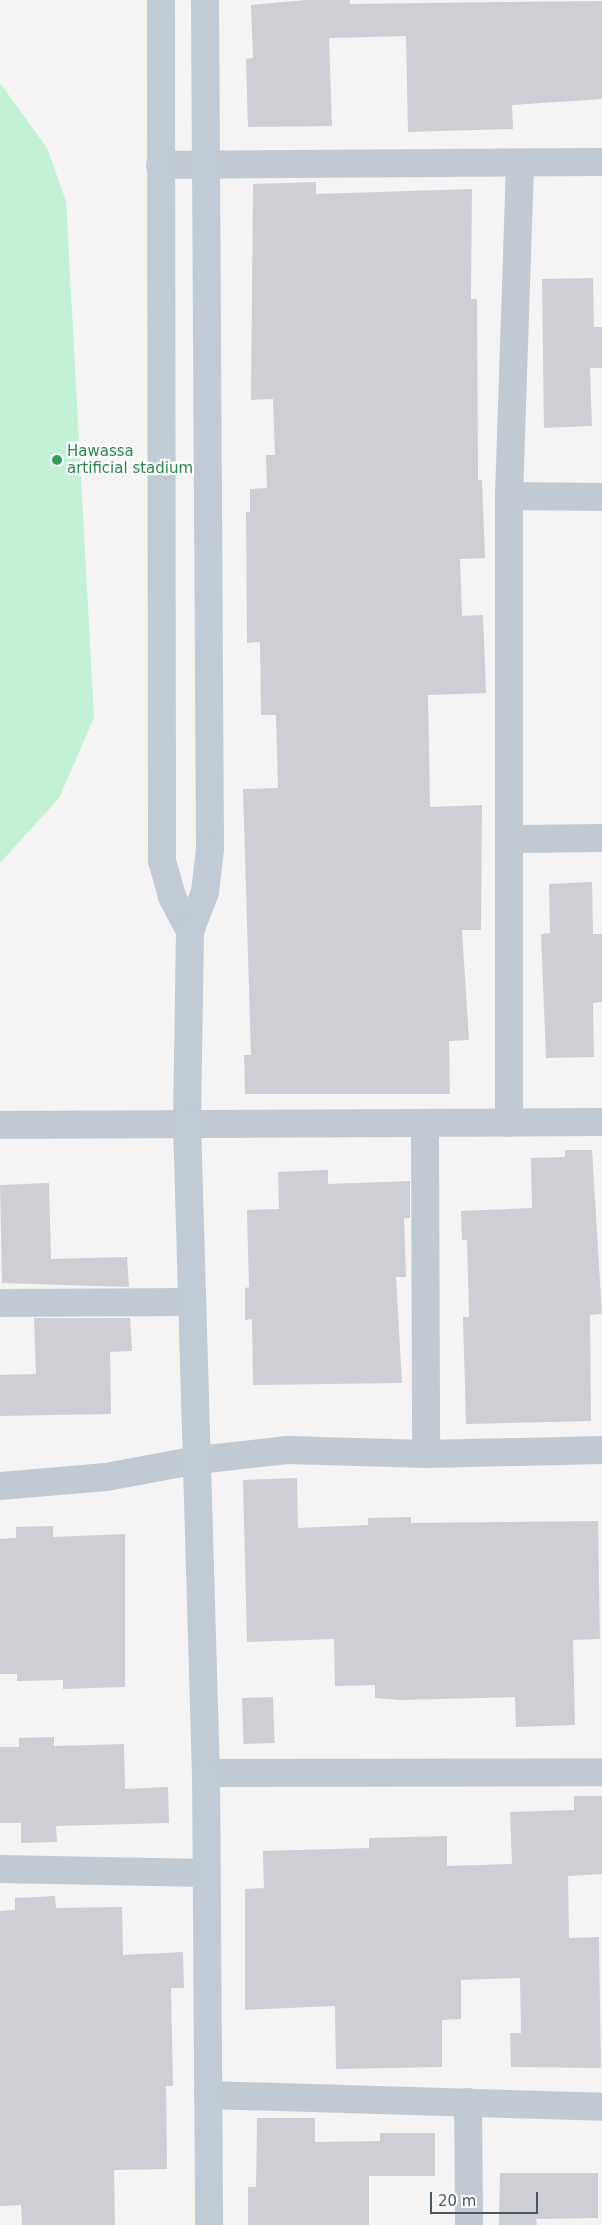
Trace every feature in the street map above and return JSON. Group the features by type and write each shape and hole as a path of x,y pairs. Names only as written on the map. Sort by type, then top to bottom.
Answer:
{"street":[{"path":"161,0 162,861 172,897 190,931"},
{"path":"205,0 210,850 205,892 190,931 187,1122 206,1773 209,2225"},
{"path":"160,165 602,162"},
{"path":"509,1123 513,839 510,496 520,163"},
{"path":"510,496 602,497"},
{"path":"513,839 602,838"},
{"path":"0,1125 187,1122 425,1124 602,1122"},
{"path":"425,1124 426,1454"},
{"path":"0,1303 192,1302"},
{"path":"0,1486 106,1477 198,1460 287,1450 426,1454 602,1450"},
{"path":"206,1773 602,1772"},
{"path":"0,1869 206,1872"},
{"path":"208,2095 468,2102 602,2108"},
{"path":"468,2102 468,2225"}],"green space":[{"name":"Hawassa artificial stadium","path":"0,83 47,148 66,201 94,718 59,798 0,863"}],"building":[{"path":"306,0 350,0 350,4 602,1 602,99 512,105 513,129 408,132 406,36 329,38 332,126 248,127 246,59 253,58 251,5"},
{"path":"316,182 316,194 472,189 471,299 477,299 478,480 482,480 485,558 460,559 462,616 483,615 486,693 428,695 430,807 482,805 481,930 462,930 469,1040 449,1041 450,1094 245,1094 244,1055 251,1055 243,789 278,788 276,715 261,715 260,642 247,643 246,512 250,512 250,489 267,488 266,455 275,455 273,399 251,400 253,184"},
{"path":"593,278 594,327 602,327 602,368 590,368 592,426 544,428 542,279"},
{"path":"592,882 593,934 602,934 602,1002 593,1003 594,1057 546,1058 541,934 550,933 549,884"},
{"path":"565,1150 592,1150 602,1314 590,1315 591,1421 466,1424 463,1317 469,1317 467,1240 462,1240 461,1211 532,1208 531,1158 565,1157"},
{"path":"328,1170 328,1184 410,1181 410,1218 404,1218 406,1277 396,1277 402,1383 253,1385 252,1319 245,1320 245,1288 249,1287 247,1210 279,1209 278,1172"},
{"path":"49,1183 51,1259 127,1257 129,1287 2,1283 0,1185"},
{"path":"34,1318 130,1318 132,1351 110,1352 111,1414 0,1416 0,1375 36,1374"},
{"path":"297,1478 298,1528 368,1525 368,1518 411,1517 411,1523 598,1521 600,1639 573,1640 575,1725 516,1727 515,1697 401,1700 375,1698 375,1685 335,1686 334,1639 247,1642 243,1480"},
{"path":"53,1526 53,1537 125,1534 125,1687 63,1689 63,1680 17,1681 17,1674 0,1674 0,1539 16,1538 16,1527"},
{"path":"273,1697 275,1743 244,1744 242,1698"},
{"path":"54,1737 54,1746 124,1744 125,1789 168,1787 169,1823 56,1826 57,1842 21,1843 21,1823 0,1823 0,1747 19,1747 19,1738"},
{"path":"574,1796 602,1796 602,1874 568,1876 569,1938 599,1937 601,2068 511,2067 510,2033 521,2033 520,1978 461,1980 461,2019 442,2020 442,2067 336,2069 335,2006 245,2010 245,1889 264,1888 263,1851 369,1848 369,1838 447,1836 447,1866 512,1864 510,1812 574,1810"},
{"path":"55,1896 56,1908 122,1907 123,1955 183,1952 184,1988 171,1988 173,2086 166,2086 167,2169 114,2170 115,2225 22,2225 21,2205 0,2206 0,1911 15,1910 15,1898"},
{"path":"257,2118 315,2118 315,2142 380,2141 380,2133 435,2133 435,2176 369,2176 369,2225 248,2225 248,2187 256,2187"},
{"path":"500,2173 598,2173 598,2218 536,2219 537,2225 499,2225"}],"place":[{"name":"Hawassa artificial stadium","path":"57,460"}]}
